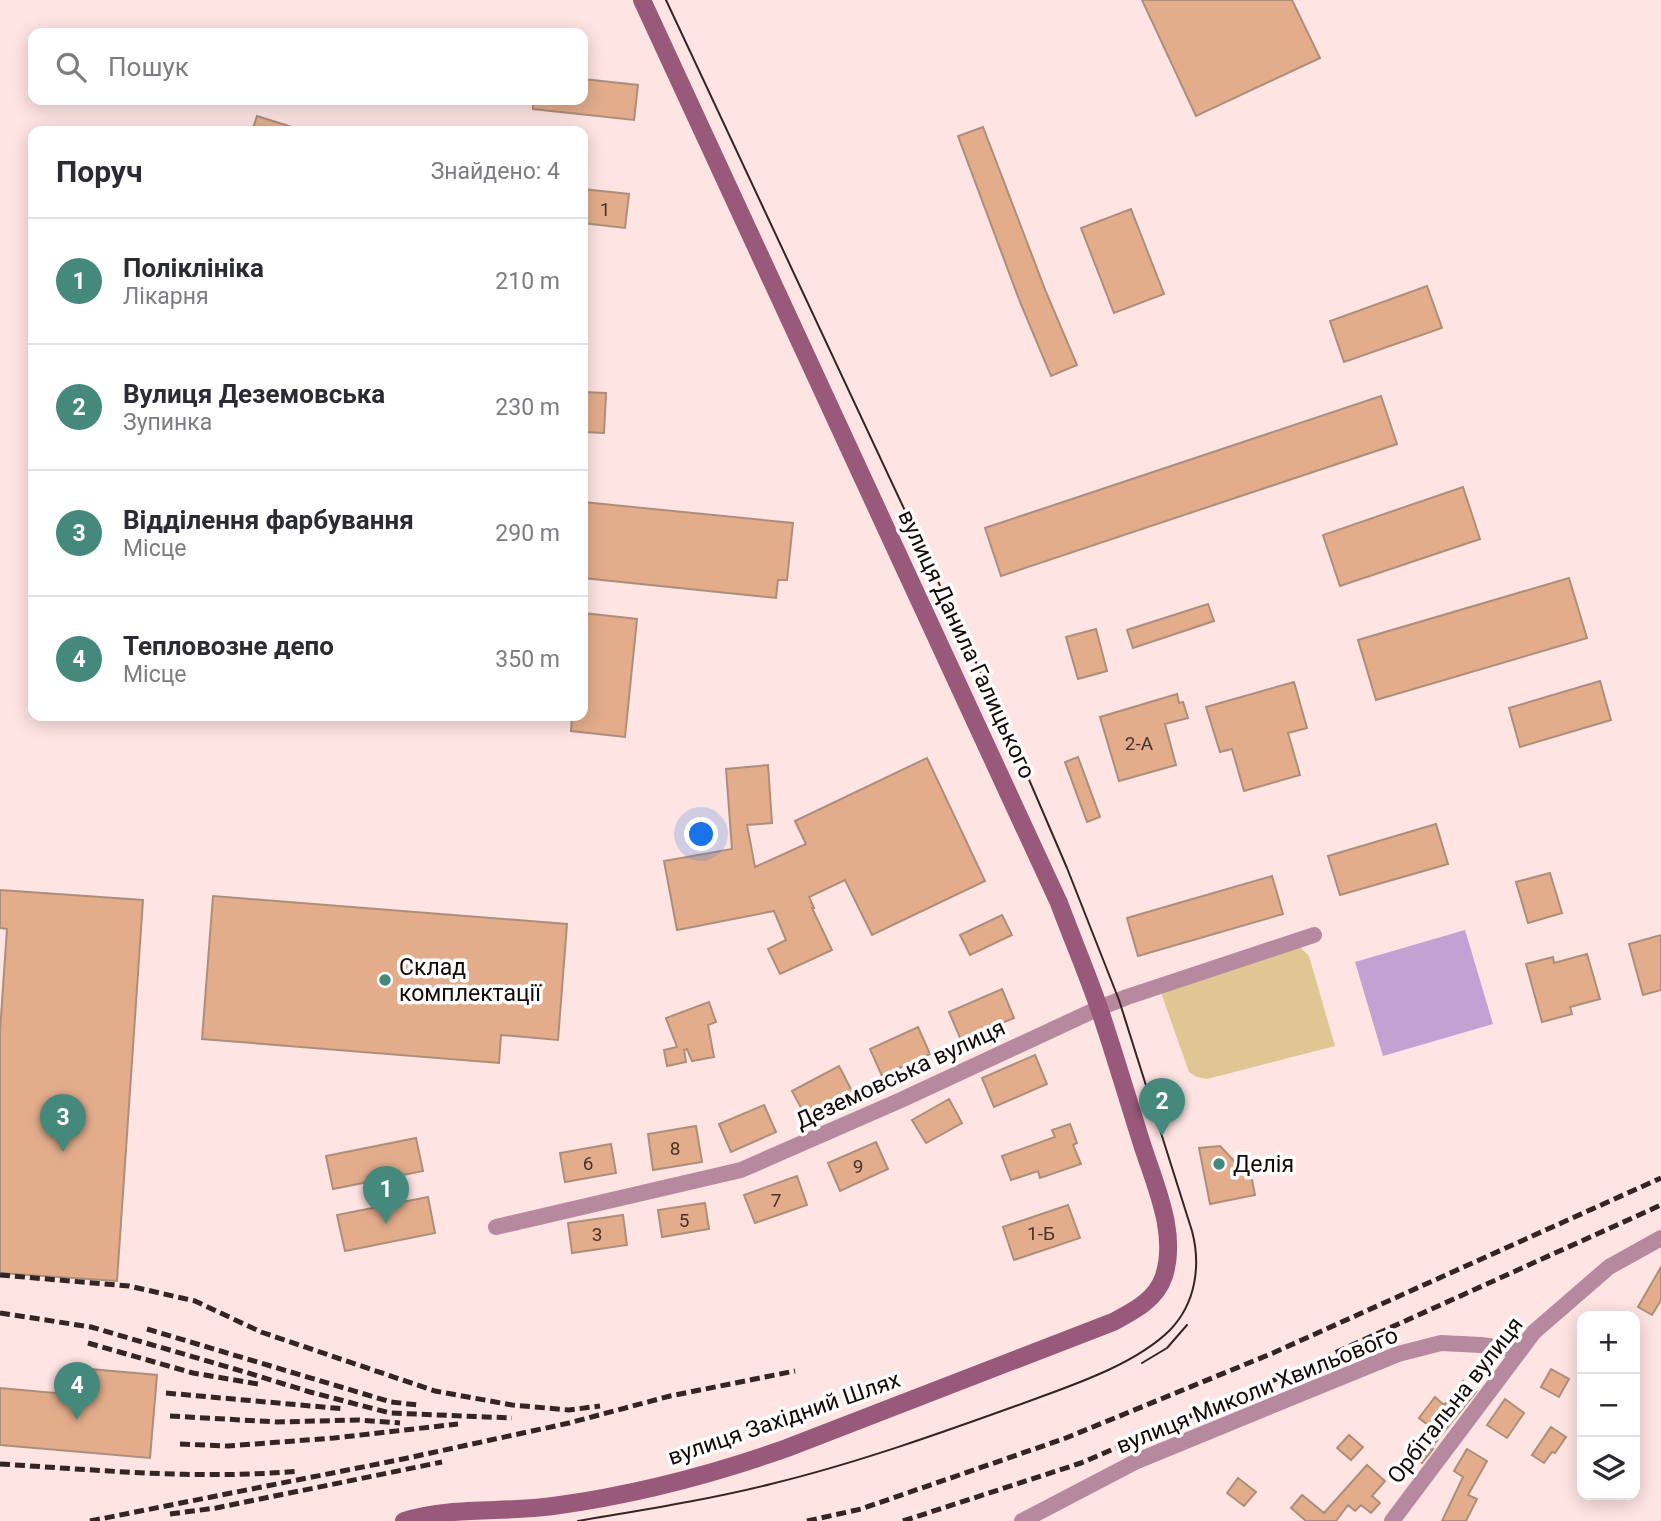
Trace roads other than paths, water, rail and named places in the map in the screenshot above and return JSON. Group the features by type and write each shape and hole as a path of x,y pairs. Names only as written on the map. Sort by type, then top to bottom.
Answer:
{"street":[{"name":"вулиця Данила Галицького","path":"642,0 1059,902 1099,1008 1160,1202 1168,1242 1166,1265 1160,1286 1146,1302 1126,1315"},
{"name":"Деземовська вулиця","path":"496,1227 741,1170 901,1100 1099,1008 1314,935"},
{"name":"Орбітальна вулиця","path":"1392,1521 1534,1332 1609,1267 1661,1238"},
{"name":"вулиця Західний Шлях","path":"404,1521 435,1514 555,1506 618,1495 734,1467 1100,1328 1126,1315"},
{"name":"вулиця Миколи Хвильового","path":"1022,1521 1137,1461 1398,1354 1441,1343 1519,1350"}],"tram line":[{"path":"578,1521 723,1495 803,1476 930,1436 1081,1382 1139,1354 1170,1330 1186,1308 1196,1270 1192,1231 1119,1000 1067,868 1009,733 666,0"},
{"path":"1142,1363 1167,1348 1187,1325"}],"railway":[{"path":"807,1521 861,1509 1066,1438 1273,1353 1661,1178"},
{"path":"903,1521 1081,1463 1286,1375 1661,1205"},
{"path":"0,1275 129,1286 195,1301 261,1332 435,1391 512,1405 569,1410 600,1406"},
{"path":"0,1313 91,1327 390,1413 512,1418"},
{"path":"147,1329 391,1402 418,1405"},
{"path":"88,1343 193,1373 258,1384"},
{"path":"90,1521 403,1459 569,1423 670,1396 795,1371"},
{"path":"166,1393 345,1409"},
{"path":"170,1416 277,1422 359,1420 400,1423"},
{"path":"180,1444 228,1446 334,1438 458,1424"},
{"path":"170,1514 216,1508 442,1462"},
{"path":"0,1464 224,1475 299,1471"}],"place":[{"name":"Склад комплектації","path":"385,980"},
{"name":"Вулиця Деземовська","path":"1162,1136"},
{"name":"Відділення фарбування","path":"63,1152"},
{"name":"Делія","path":"1219,1164"},
{"name":"Поліклініка","path":"386,1224"},
{"name":"Тепловозне депо","path":"77,1420"}]}
